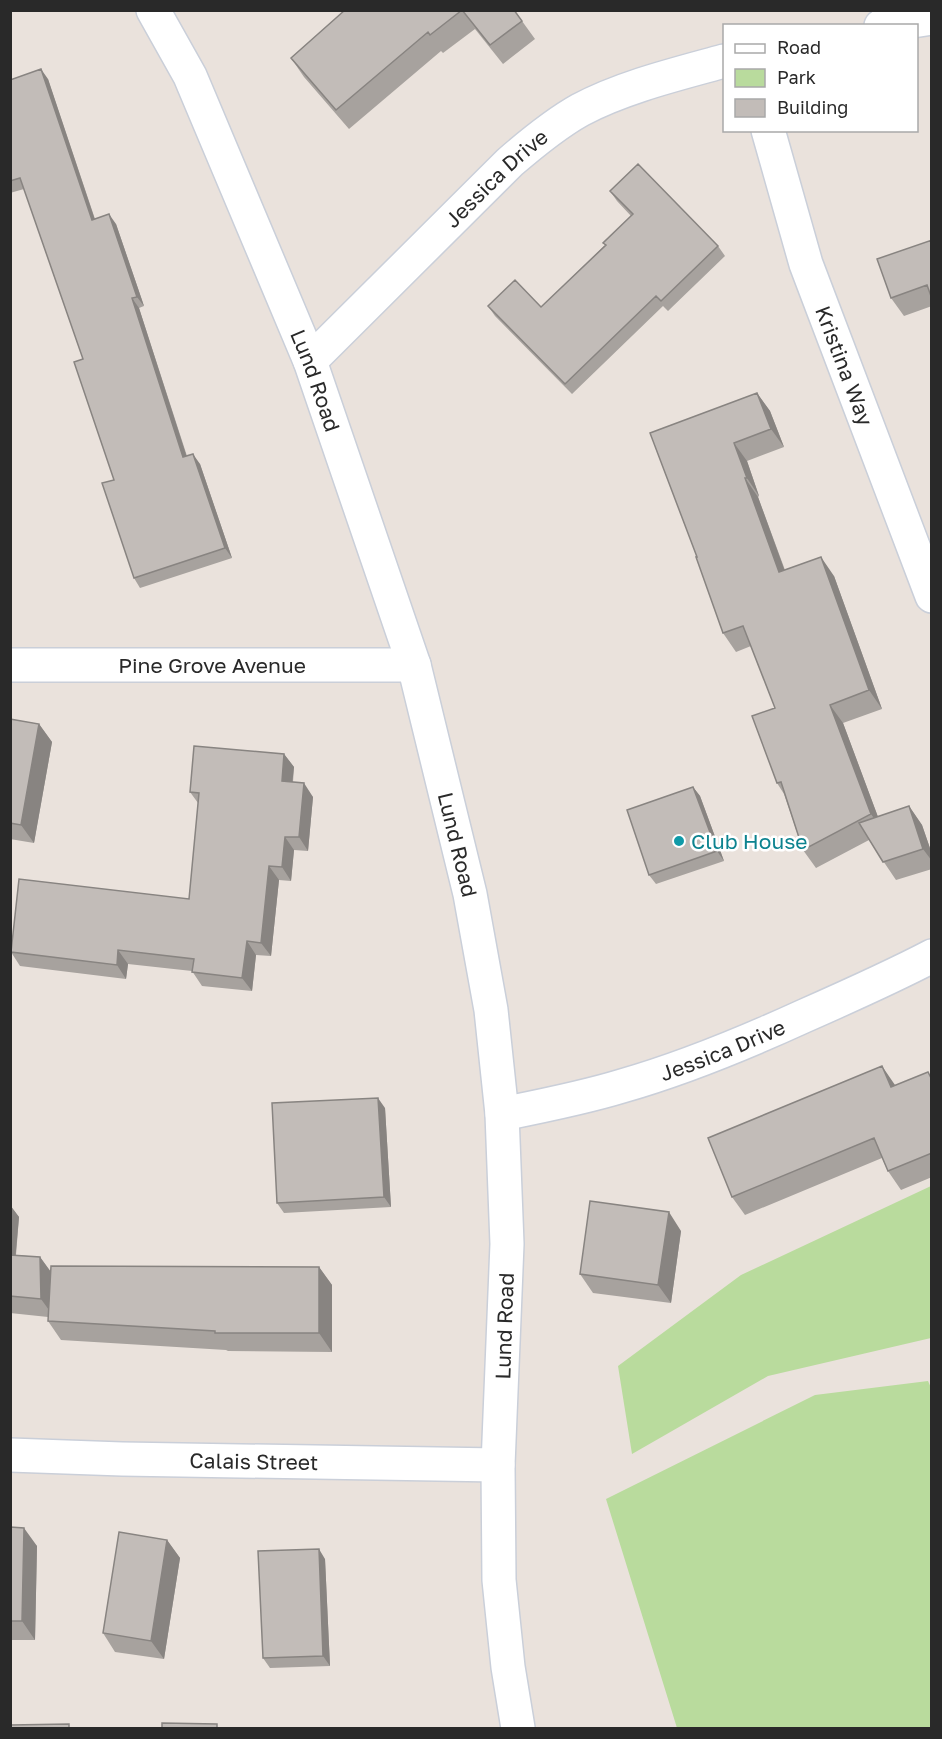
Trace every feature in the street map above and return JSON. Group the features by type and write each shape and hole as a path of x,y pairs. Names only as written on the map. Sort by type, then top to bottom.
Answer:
{"street":[{"name":"Lund Road","path":"153,10 190,76 310,361 414,665 470,894 491,1010 502,1114 507,1244 498,1465 499,1580 508,1667 518,1728"},
{"path":"890,20 932,18"},
{"name":"Jessica Drive","path":"310,361 510,162 544,134 581,110 649,82 723,61"},
{"name":"Kristina Way","path":"769,132 806,264 932,596"},
{"name":"Pine Grove Avenue","path":"10,665 414,665"},
{"name":"Jessica Drive","path":"502,1114 621,1087 702,1059 830,1005 932,956"},
{"name":"Calais Street","path":"10,1455 498,1465"}],"green space":[{"path":"931,1186 931,1338 768,1376 632,1454 618,1366 741,1275"},
{"path":"928,1381 932,1390 931,1728 677,1728 606,1499 815,1395"}],"building":[{"path":"345,10 462,10 430,35 428,32 336,110 291,58"},
{"path":"462,10 514,10 522,21 490,45"},
{"path":"41,69 92,220 109,214 137,297 132,298 183,457 193,454 225,548 134,578 102,483 114,480 74,362 83,359 20,178 10,181 10,80"},
{"path":"638,164 718,246 661,301 656,296 565,384 488,306 515,280 541,307 606,245 603,243 633,214 610,191"},
{"path":"932,240 932,299 927,285 891,298 877,259"},
{"path":"757,393 771,429 734,443 779,572 821,557 869,690 830,705 871,814 803,850 781,782 777,783 752,716 775,708 743,626 723,633 650,433"},
{"path":"10,719 39,724 21,825 10,823"},
{"path":"194,746 284,754 282,781 304,783 299,837 285,837 282,867 269,866 261,943 247,941 242,978 192,972 194,959 118,950 117,965 11,952 19,879 189,899 199,793 190,792"},
{"name":"Club House","path":"693,787 717,851 649,875 627,810"},
{"path":"909,806 923,849 883,862 859,823"},
{"path":"882,1066 891,1087 928,1072 932,1080 932,1153 888,1171 874,1138 732,1197 708,1138"},
{"path":"378,1098 384,1197 277,1203 272,1103"},
{"path":"590,1201 669,1212 658,1285 580,1274"},
{"path":"10,1255 40,1257 41,1299 10,1296"},
{"path":"51,1266 319,1267 319,1333 215,1333 215,1331 48,1321"},
{"path":"10,1527 24,1528 22,1621 10,1621"},
{"path":"119,1532 167,1540 151,1641 103,1633"},
{"path":"319,1549 323,1656 263,1658 258,1551"},
{"path":"162,1723 217,1724 217,1728 162,1728"},
{"path":"69,1724 69,1728 10,1728 10,1725"}],"place":[{"name":"Club House","path":"679,841"}]}
